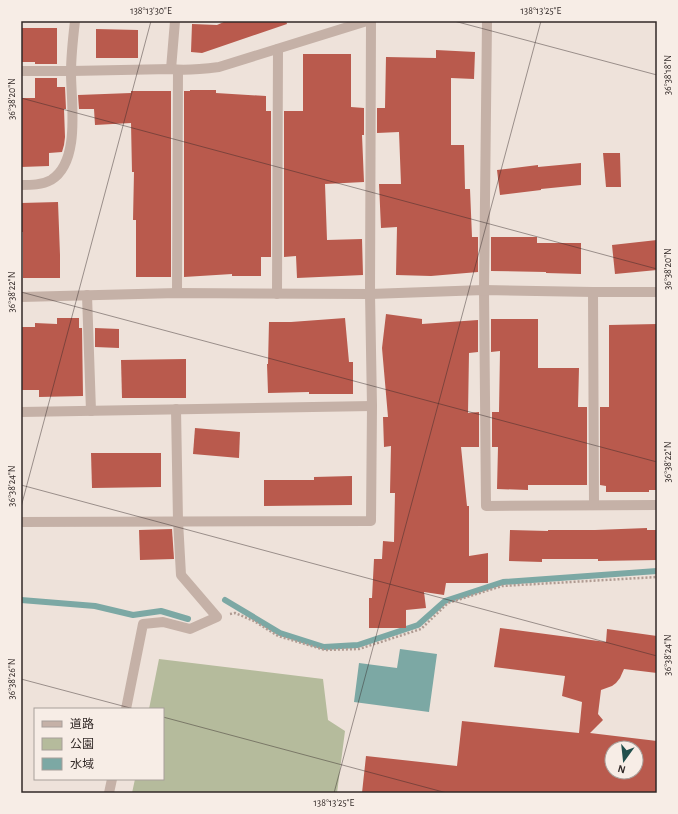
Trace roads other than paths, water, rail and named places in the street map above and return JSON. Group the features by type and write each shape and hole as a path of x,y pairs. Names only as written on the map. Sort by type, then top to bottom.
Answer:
{"street":[{"path":"21,185 34,185 50,180 59,173 67,159 71,145 73,126 71,71 75,21"},
{"path":"175,21 174,69 177,293"},
{"path":"21,70 71,71 200,69 219,67 367,21"},
{"path":"21,522 371,521 371,21"},
{"path":"487,21 484,290 486,506 657,505"},
{"path":"277,294 278,49"},
{"path":"21,297 177,293 370,294 484,290 657,292"},
{"path":"593,292 594,505"},
{"path":"87,295 91,411"},
{"path":"21,412 372,406"},
{"path":"126,708 143,624 163,622 190,629 216,617 181,575 178,522 176,409"},
{"path":"109,793 112,780"}],"water":[{"path":"400,649 437,654 429,712 354,702 359,663 397,668"}],"waterway":[{"path":"225,600 280,633 324,647 358,645 418,625 445,601 503,582 657,571"},
{"path":"21,600 95,606 133,615 161,611 188,619"}]}
